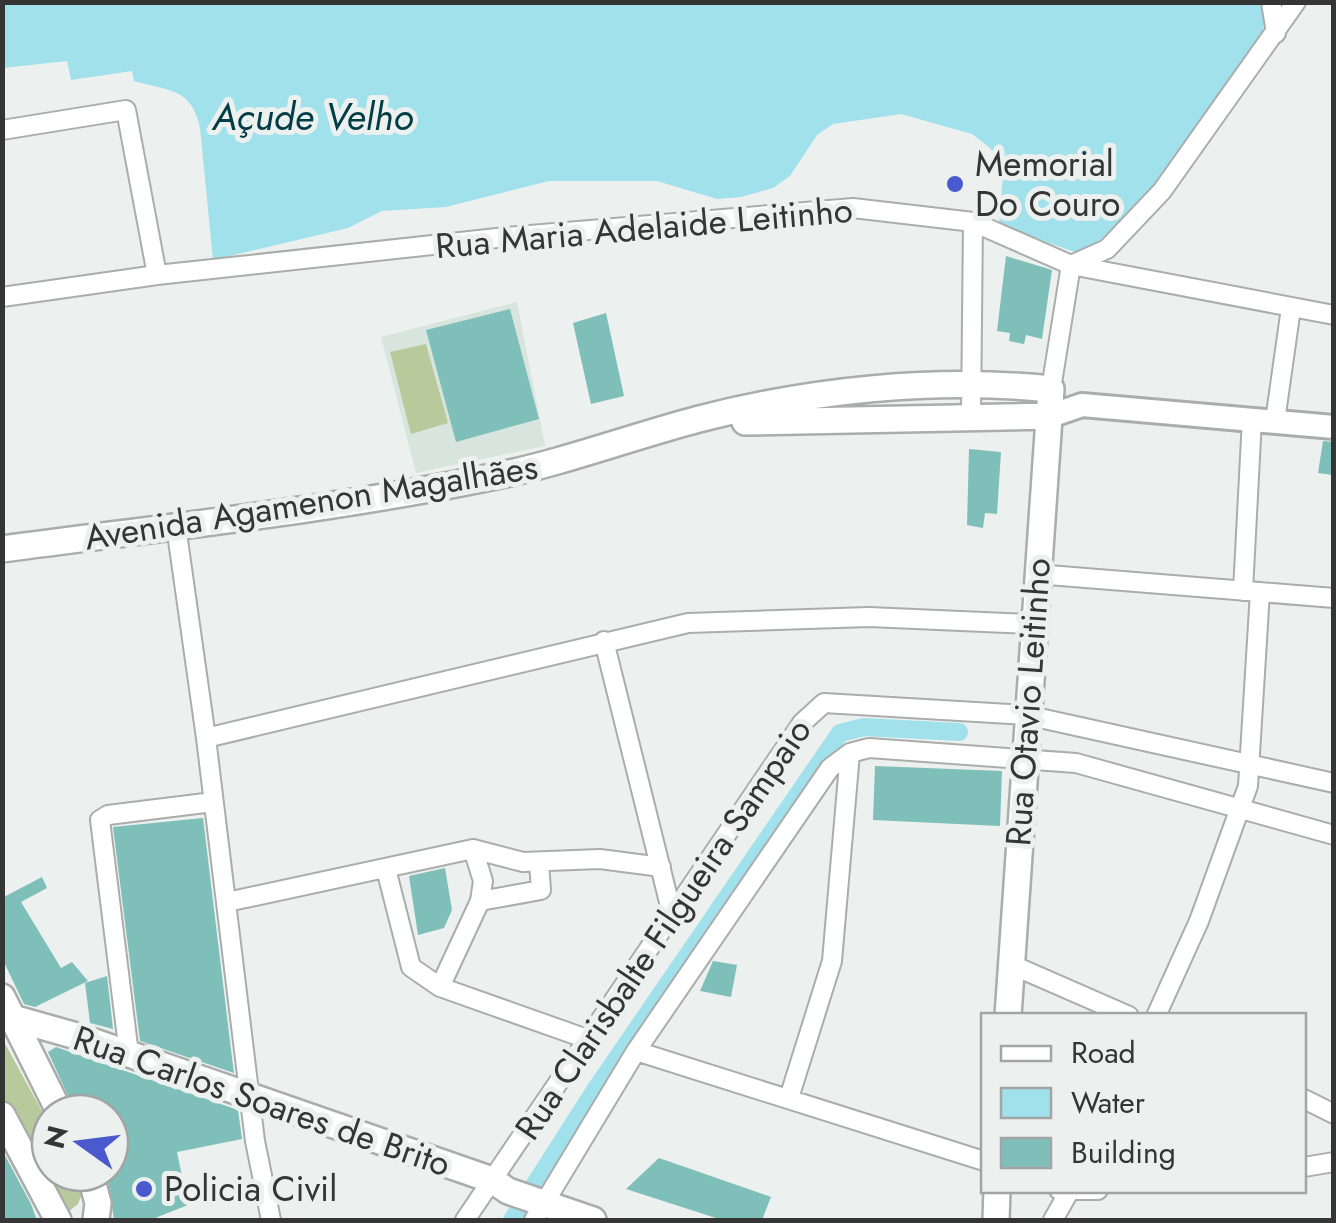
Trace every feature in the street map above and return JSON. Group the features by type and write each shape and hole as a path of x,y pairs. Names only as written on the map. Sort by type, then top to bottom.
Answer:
{"main road":[{"name":"Avenida Agamenon Magalhães","path":"842,406 908,389 972,384 1051,390"},
{"path":"908,389 910,417"},
{"name":"Rua Otavio Leitinho","path":"1008,1013 1051,390"},
{"name":"Avenida Agamenon Magalhães","path":"2,549 454,485 546,466 750,407 842,406 910,417 1050,416"},
{"path":"6,1009 50,1093"},
{"name":"Rua Carlos Soares de Brito","path":"6,1009 522,1199 593,1220"},
{"path":"2,1116 58,1220"},
{"path":"95,1193 96,1220"},
{"path":"996,1220 1000,1193"},
{"path":"1000,1193 1004,1220"}],"street":[{"path":"1271,2 1276,33"},
{"path":"1082,406 1051,390 1071,266 1108,249 1162,191 1296,2"},
{"path":"2,130 126,110 156,275"},
{"name":"Rua Maria Adelaide Leitinho","path":"2,297 156,275 821,209 888,211 973,222 1071,266 1334,316"},
{"path":"971,416 973,222"},
{"path":"1157,1013 1199,920 1240,812 1252,767 1252,592 1264,420 1291,308"},
{"path":"1050,416 1082,406 1334,427"},
{"path":"176,526 228,902 255,1142 272,1220"},
{"path":"1036,574 1334,598"},
{"path":"206,738 688,623 869,617 1032,624"},
{"path":"604,642 671,910"},
{"name":"Rua Clarisbalte Filgueira Sampaio","path":"465,1220 522,1199 587,1039 671,910 813,709 838,700 1026,715 1334,783"},
{"path":"522,1199 636,1051 830,768 850,753 868,748 1023,757 1101,769 1334,836"},
{"path":"789,1098 832,961 850,753"},
{"path":"129,1054 100,820 108,815 213,802"},
{"path":"228,902 473,849 539,863 600,858 661,866"},
{"path":"440,987 480,901 483,881 473,849"},
{"path":"480,901 540,890 539,863"},
{"path":"386,869 412,967 440,987 587,1039"},
{"path":"1010,964 1122,1013"},
{"path":"636,1051 981,1160"},
{"path":"1306,1101 1334,1114"},
{"path":"1306,1167 1334,1162"},
{"path":"1053,1220 1066,1193"}],"shaded area":[{"path":"517,302 545,446 416,473 381,337"}],"green space":[{"path":"426,344 448,423 411,434 390,352"},
{"path":"2,1038 32,1093 30,1157 3,1101"},
{"path":"48,1193 82,1193 78,1204 68,1212 56,1210"}],"water":[{"name":"Açude Velho","path":"3,2 1264,2 1265,14 1256,45 1164,174 1125,217 1081,254 999,226 1003,173 1001,162 989,147 972,134 901,114 833,124 817,135 790,176 773,188 741,197 717,199 657,181 549,181 446,207 382,211 348,228 213,260 200,128 191,105 177,93 134,81 132,71 71,80 67,61 3,68"}],"building":[{"path":"1006,256 1052,270 1042,339 1026,335 1024,344 1009,341 1010,333 997,331"},
{"path":"510,309 539,419 456,442 426,330"},
{"path":"606,313 624,396 591,404 573,323"},
{"path":"1323,441 1334,442 1334,475 1318,473"},
{"path":"969,449 1001,452 997,514 985,513 983,528 967,525"},
{"path":"875,766 1002,771 1000,826 873,820"},
{"path":"203,818 234,1073 140,1041 113,827"},
{"path":"445,868 452,910 444,928 418,935 409,876"},
{"path":"42,877 47,888 21,902 61,968 72,962 88,981 35,1007 24,1004 2,958 2,898"},
{"path":"713,961 737,965 731,997 700,991"},
{"path":"107,976 113,1029 90,1023 85,983"},
{"path":"56,1047 238,1110 242,1139 177,1152 188,1205 150,1220 114,1220 110,1193 130,1193 130,1093 67,1093 48,1052"},
{"path":"2,1150 31,1204 37,1220 2,1220"},
{"path":"659,1158 771,1197 762,1220 722,1220 626,1189"}],"waterway":[{"path":"512,1220 595,1090 840,733 864,727 959,732"}],"place":[{"name":"Memorial Do Couro","path":"955,184"},
{"name":"Policia Civil","path":"144,1189"}]}
